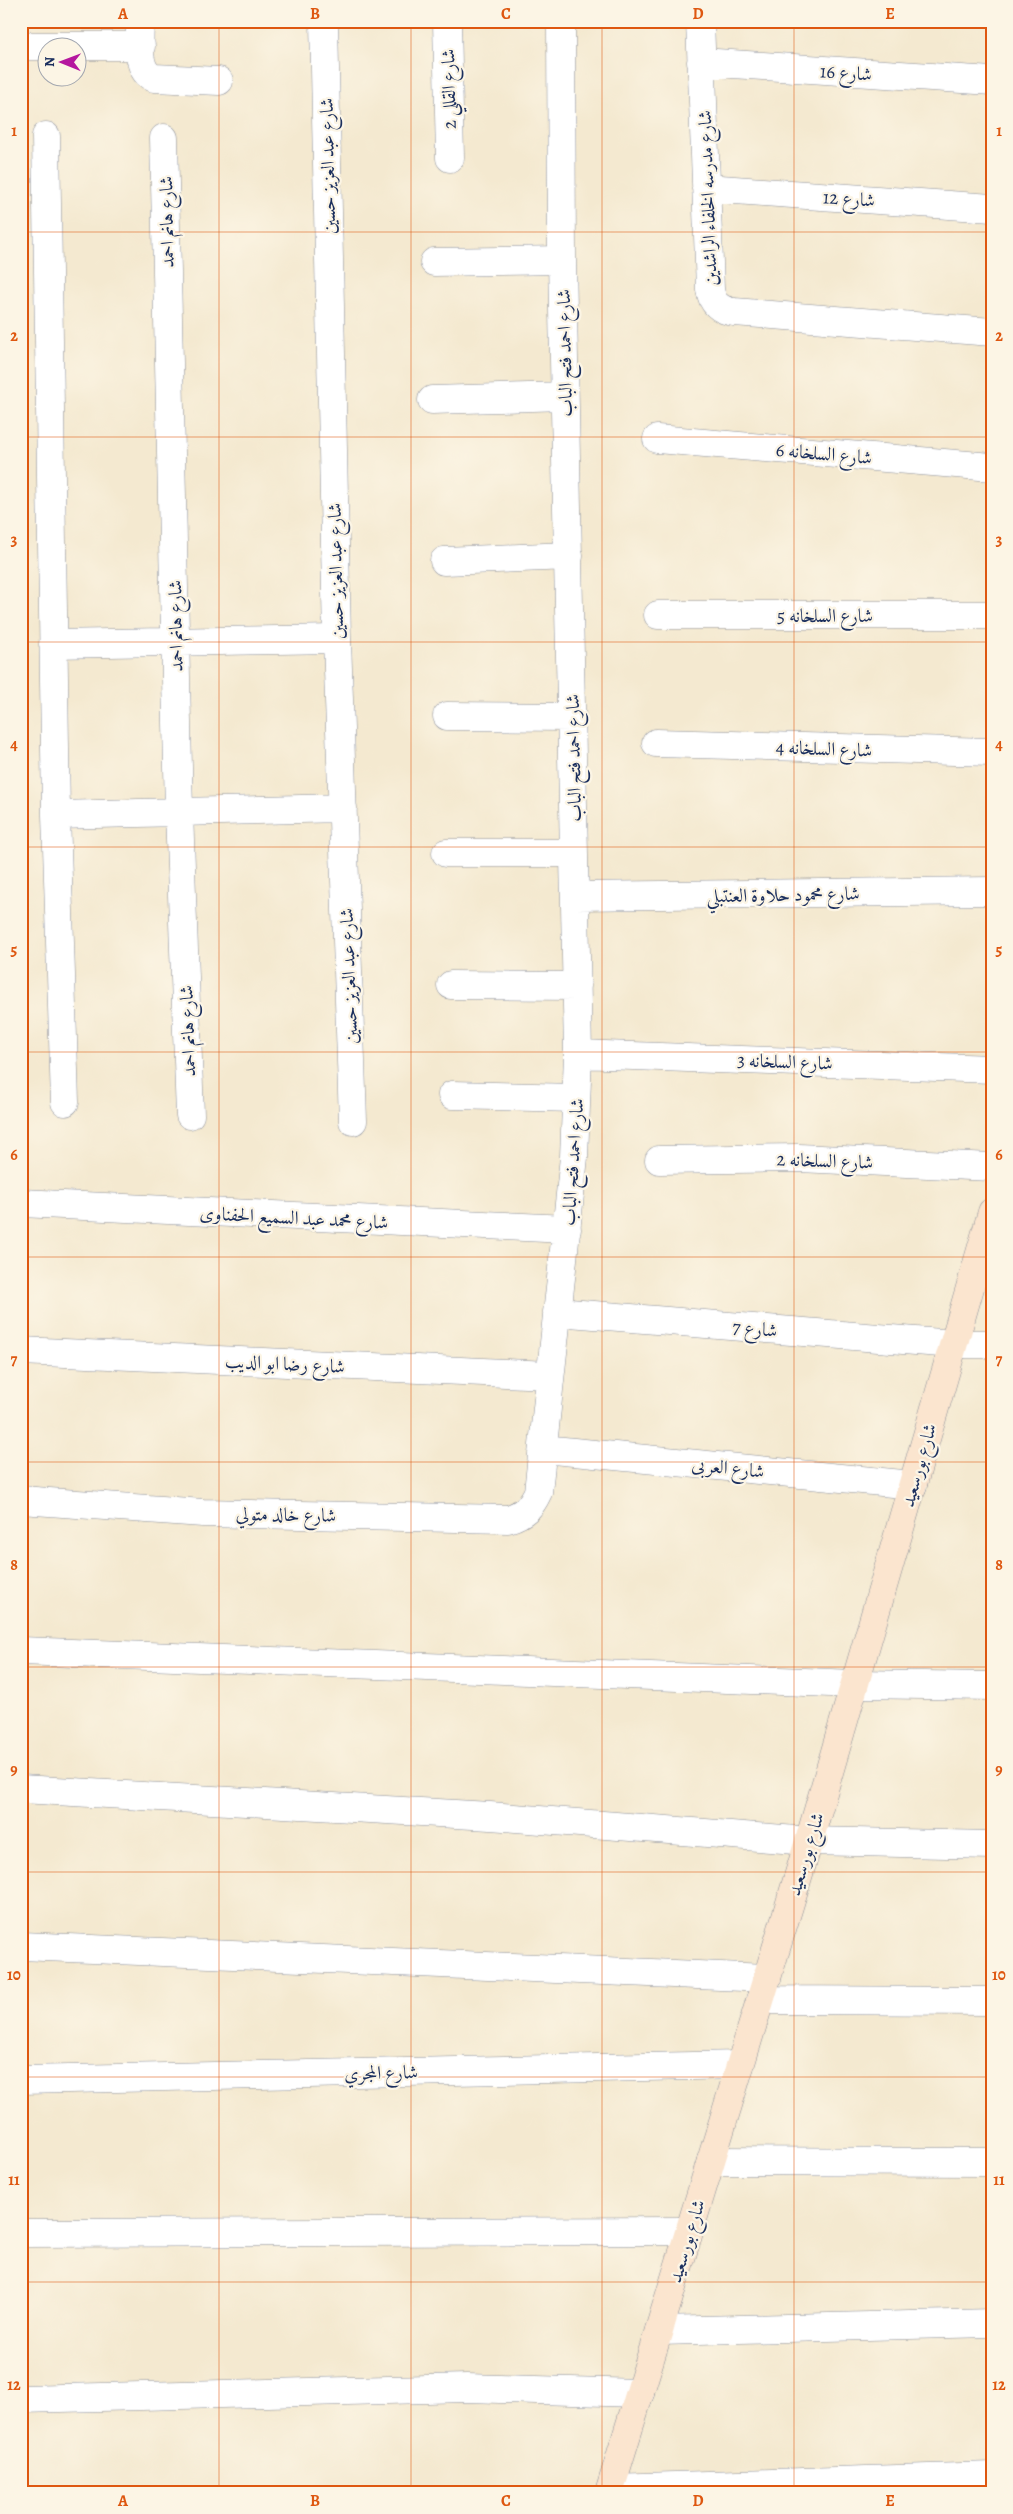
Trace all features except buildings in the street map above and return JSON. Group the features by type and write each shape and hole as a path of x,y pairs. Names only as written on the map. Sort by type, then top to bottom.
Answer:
{"main road":[{"name":"شارع بورسعيد","path":"610,2490 809,1841 992,1212"}],"street":[{"name":"شارع عبد العزيز حسين","path":"324,21 337,639 353,1121"},
{"name":"شارع القللي 2","path":"447,21 450,158"},
{"name":"شارع احمد فتح الباب","path":"538,1492 549,1375 574,1157 578,1054 569,556 564,396 560,21"},
{"name":"شارع مدرسه الخلفاء الراشدين","path":"700,21 710,289 711,298 717,306 725,310 992,332"},
{"path":"21,46 140,34 142,65 148,76 154,78 219,81"},
{"name":"شارع 16","path":"701,62 992,81"},
{"path":"46,136 56,815 65,1102"},
{"name":"شارع هانم احمد","path":"164,138 179,812 190,1115"},
{"name":"شارع 12","path":"706,188 992,208"},
{"path":"434,262 562,260"},
{"path":"432,400 564,396"},
{"name":"شارع السلخانه 6","path":"657,439 992,467"},
{"path":"444,561 569,556"},
{"name":"شارع السلخانه 5","path":"658,615 992,615"},
{"path":"53,644 337,639"},
{"path":"447,716 572,717"},
{"name":"شارع السلخانه 4","path":"656,743 992,752"},
{"path":"56,815 342,808"},
{"path":"446,853 574,853"},
{"name":"شارع محمود حلاوة العنتبلي","path":"575,896 992,891"},
{"path":"451,985 577,986"},
{"name":"شارع السلخانه 3","path":"578,1054 992,1069"},
{"path":"452,1096 576,1098"},
{"name":"شارع السلخانه 2","path":"659,1160 799,1158 992,1167"},
{"name":"شارع محمد عبد السميع الحفناوى","path":"21,1203 567,1229"},
{"name":"شارع 7","path":"557,1312 953,1344 992,1344"},
{"name":"شارع رضا ابو الديب","path":"21,1351 549,1375"},
{"name":"شارع العربى","path":"543,1449 913,1485"},
{"name":"شارع خالد متولي","path":"21,1500 203,1513 508,1518 522,1514 532,1505 538,1492"},
{"path":"21,1651 855,1684 992,1686"},
{"path":"21,1789 490,1816 809,1841 992,1845"},
{"path":"21,1946 992,2001"},
{"name":"شارع المجري","path":"21,2080 740,2065"},
{"path":"711,2161 992,2162"},
{"path":"21,2233 690,2231"},
{"path":"659,2331 992,2323"},
{"path":"21,2399 466,2388 640,2393"},
{"path":"610,2490 992,2476"}]}
